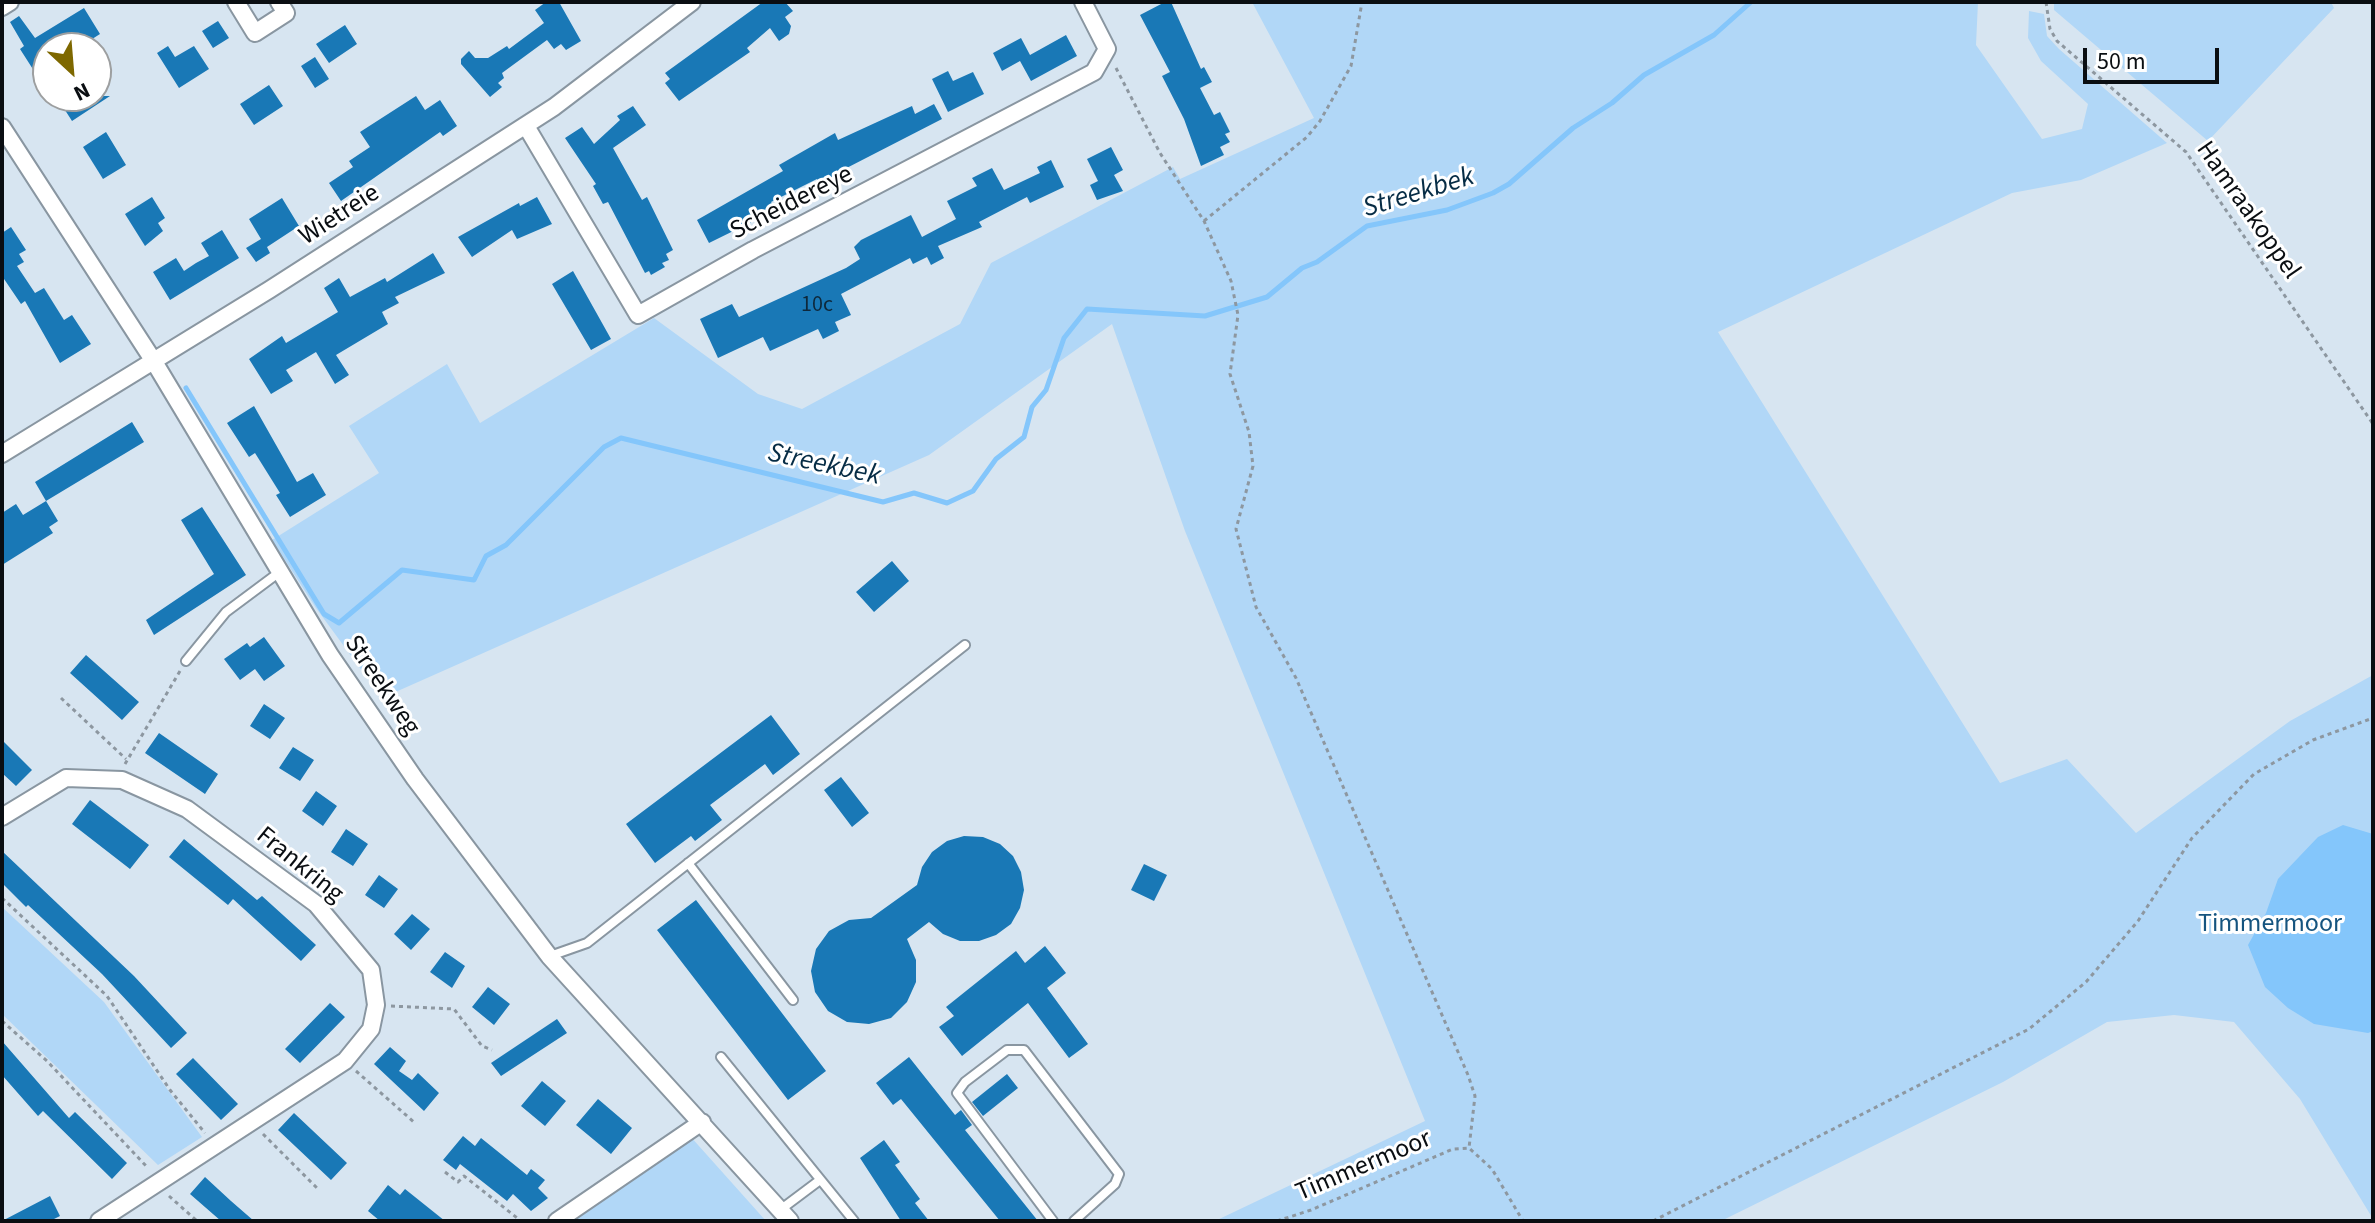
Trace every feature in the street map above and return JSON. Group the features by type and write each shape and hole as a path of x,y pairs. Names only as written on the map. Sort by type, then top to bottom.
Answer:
{"street":[{"path":"2,7 10,2"},
{"path":"236,2 255,33 286,13 279,2"},
{"name":"Wietreie","path":"2,454 526,126 692,2"},
{"path":"1083,2 1107,49"},
{"name":"Scheidereye","path":"526,126 638,315 753,250 1094,72 1107,49"},
{"name":"Streekweg","path":"2,127 153,360 330,655 415,779 549,956 785,1215"},
{"name":"Frankring","path":"2,817 66,778 122,780 187,809 316,904 371,970 376,1005"},
{"path":"99,1221 345,1061 371,1029 376,1005"},
{"path":"557,1221 702,1122"}],"lane":[{"path":"186,661 226,612 281,571"},
{"path":"549,956 587,943 965,645"},
{"path":"688,863 793,1000"},
{"path":"1053,1221 957,1093 965,1082 1007,1050 1024,1050 1119,1174 1115,1184 1074,1221"},
{"path":"721,1057 854,1221"},
{"path":"785,1215 820,1180"}],"path":[{"path":"1204,221 1307,137 1320,121 1351,66 1362,2"},
{"name":"Hamraakoppel","path":"2046,2 2050,29 2057,41 2186,152 2373,424"},
{"path":"1107,49 1160,153 1204,221 1233,291 1238,315 1230,374 1249,432 1253,466 1238,511 1236,529 1256,607 1296,678 1468,1075 1475,1096 1469,1148"},
{"path":"122,780 126,759 137,748 186,661"},
{"path":"61,698 126,759"},
{"path":"1653,1221 2029,1029 2086,982 2138,921 2192,838 2254,774 2313,740 2373,718"},
{"path":"2,898 107,996 170,1090 216,1147"},
{"path":"376,1005 454,1009 482,1046 492,1050"},
{"path":"2,1021 144,1160 157,1185 197,1221"},
{"path":"345,1061 415,1123"},
{"path":"252,1123 317,1188"},
{"name":"Timmermoor","path":"1277,1221 1311,1210 1453,1149 1469,1148 1492,1169 1523,1221"},
{"path":"445,1172 458,1182 464,1176 521,1221"}],"green space":[{"path":"1252,2 1978,2 1976,45 2042,139 2082,129 2088,104 2041,61 2028,38 2029,11 2044,14 2047,36 2059,49 2167,143 2081,180 2012,193 1718,332 2000,783 2067,759 2136,833 2290,721 2373,675 2373,1219 2300,1099 2234,1022 2174,1015 2107,1022 2003,1082 1721,1221 1215,1221 1425,1121 1185,531 1112,324 929,455 382,698 316,608 272,540 379,473 349,426 447,364 480,423 654,318 758,394 802,409 960,324 991,263 1173,167 1180,179 1314,118"},
{"path":"2054,2 2331,2 2334,8 2208,141 2054,10"},
{"path":"2,907 104,1002 202,1137 158,1165 2,1014"},
{"path":"690,1136 766,1221 570,1221"}],"shaded area":[{"path":"2343,825 2373,834 2373,1031 2368,1033 2314,1024 2288,1008 2265,987 2248,945 2266,913 2278,879 2318,837"}],"building":[{"path":"546,2 559,2 581,41 566,50 561,44 554,49 547,40 502,73 504,78 498,83 502,87 490,97 461,64 461,59 469,51 475,58 488,58 507,46 509,49 544,23 535,10"},
{"path":"763,2 785,2 793,11 785,17 791,26 789,34 779,41 770,28 747,48 750,52 679,101 665,83 670,79 665,73"},
{"path":"1171,2 1201,69 1204,67 1212,82 1200,88 1214,115 1220,112 1230,132 1225,134 1230,142 1220,147 1224,155 1201,166 1184,119 1162,76 1170,72 1140,15"},
{"path":"84,8 99,32 45,32"},
{"path":"19,16 32,34 32,68 20,49 24,46 10,22"},
{"path":"218,21 229,38 213,48 202,31"},
{"path":"345,25 357,44 329,63 316,44"},
{"path":"1066,35 1077,56 1031,81 1020,61 1002,71 993,53 1021,38 1030,55"},
{"path":"168,46 175,57 194,46 209,69 179,88 157,53"},
{"path":"315,57 329,79 315,88 301,66"},
{"path":"948,71 953,81 973,72 984,94 948,112 932,79"},
{"path":"269,85 283,106 254,125 240,104"},
{"path":"416,96 425,110 440,100 457,126 443,136 440,132 341,201 329,183 353,167 349,161 370,147 360,132"},
{"path":"934,104 942,119 833,175 835,178 821,186 817,179 771,202 776,210 709,243 697,220 783,171 779,165 835,133 838,140 912,106 915,114"},
{"path":"633,106 646,125 613,148 642,200 647,197 673,250 666,254 669,260 662,263 665,267 651,275 649,271 645,273 608,202 603,204 593,186 596,184 565,138 582,127 594,144 620,120 617,116"},
{"path":"66,112 86,112 72,121"},
{"path":"106,132 126,165 103,179 83,147"},
{"path":"1111,147 1123,170 1114,175 1123,191 1097,200 1090,185 1098,181 1087,159"},
{"path":"1051,160 1064,187 1030,203 1027,197 979,222 982,227 938,246 944,258 931,265 927,257 913,264 910,258 841,294 851,315 835,322 839,331 823,339 818,329 770,351 763,337 718,358 700,319 732,304 739,317 846,268 860,259 854,247 861,240 911,215 922,237 956,219 947,201 977,186 972,178 992,168 1004,190 1040,173 1037,167"},
{"path":"152,197 165,218 158,223 163,231 145,246 125,214"},
{"path":"537,197 552,224 517,239 512,230 472,257 458,237 519,203 520,206"},
{"path":"282,198 299,226 267,247 270,253 256,262 246,248 261,239 249,219"},
{"path":"11,227 26,250 19,254 24,262 17,266 35,293 44,288 64,320 72,315 91,344 60,363 25,301 21,304 2,276 2,233"},
{"path":"222,230 239,258 170,300 153,272 176,258 184,271 209,256 201,243"},
{"path":"433,253 445,273 395,297 399,303 382,312 388,324 336,355 349,375 335,384 316,352 286,370 293,381 271,394 249,359 282,336 286,343 338,312 324,288 339,278 350,297 385,278 387,282"},
{"path":"573,271 611,339 591,350 552,284"},
{"path":"254,406 297,482 313,473 326,495 290,517 276,495 280,493 255,453 249,457 227,423"},
{"path":"132,422 144,442 46,501 35,482"},
{"path":"46,501 58,521 49,527 53,533 2,565 2,513 16,504 23,515"},
{"path":"202,507 246,575 154,635 146,620 214,574 181,520"},
{"path":"892,561 909,581 874,612 856,592"},
{"path":"264,637 285,666 264,681 255,669 240,680 224,659 247,643 250,647"},
{"path":"86,655 139,702 122,720 70,673"},
{"path":"264,704 285,718 270,739 250,726"},
{"path":"771,715 800,754 773,775 765,764 710,805 722,820 695,841 691,836 655,863 626,824"},
{"path":"159,733 218,774 205,794 145,753"},
{"path":"2,740 32,770 16,786 2,773"},
{"path":"293,747 314,760 300,781 279,768"},
{"path":"841,777 869,813 852,827 824,790"},
{"path":"316,791 337,806 323,826 302,811"},
{"path":"90,800 149,845 130,869 72,824"},
{"path":"346,829 368,844 353,866 331,852"},
{"path":"964,836 983,837 1000,844 1013,856 1021,872 1024,890 1020,908 1011,924 996,935 979,941 960,941 943,934 929,922 907,939 916,960 916,982 907,1002 891,1018 869,1024 847,1022 828,1011 815,992 811,971 816,949 829,931 849,920 871,918 917,885 922,867 932,852 947,841"},
{"path":"184,839 257,900 262,896 316,945 301,961 233,899 228,905 169,857"},
{"path":"2,851 134,976 187,1033 171,1048 102,974 2,883"},
{"path":"1144,864 1167,875 1154,901 1131,890"},
{"path":"379,875 398,889 384,908 365,895"},
{"path":"696,900 826,1071 788,1100 657,930"},
{"path":"412,914 430,929 411,950 394,934"},
{"path":"1045,946 1066,973 1047,988 1088,1044 1069,1058 1028,1003 962,1056 939,1027 954,1016 946,1007 1016,951 1025,963"},
{"path":"445,952 465,966 452,988 430,972"},
{"path":"488,987 510,1004 494,1025 472,1007"},
{"path":"330,1003 345,1017 300,1063 285,1049"},
{"path":"557,1019 567,1033 501,1076 491,1063"},
{"path":"2,1041 69,1118 75,1112 127,1163 112,1179 43,1111 38,1116 2,1075"},
{"path":"390,1047 406,1061 399,1071 412,1080 418,1073 439,1093 424,1111 374,1064"},
{"path":"909,1057 955,1115 961,1110 972,1125 965,1130 1038,1221 1000,1221 901,1099 893,1105 876,1083"},
{"path":"193,1058 238,1104 221,1120 176,1074"},
{"path":"1007,1074 1018,1088 983,1116 972,1102"},
{"path":"542,1081 566,1101 545,1126 521,1106"},
{"path":"598,1099 632,1128 611,1154 576,1125"},
{"path":"294,1113 347,1163 331,1180 278,1130"},
{"path":"463,1136 475,1146 481,1138 527,1175 531,1169 545,1180 538,1188 548,1198 531,1211 513,1194 507,1201 460,1164 456,1170 443,1160"},
{"path":"884,1140 900,1162 895,1165 920,1199 915,1203 929,1221 901,1221 860,1158"},
{"path":"205,1177 254,1221 221,1221 190,1194"},
{"path":"388,1185 400,1195 405,1189 445,1221 380,1221 368,1211"},
{"path":"50,1196 60,1216 50,1221 2,1221"}],"waterway":[{"name":"Streekbek","path":"186,388 324,614 339,623 402,570 474,580 486,556 506,545 604,447 621,438 883,502 914,493 947,503 973,491 996,459 1024,437 1032,407 1046,390 1064,338 1087,309 1205,316 1267,297 1302,268 1317,262 1367,226 1447,210 1493,193 1509,184 1573,128 1612,103 1644,75 1714,35 1751,2"}]}
